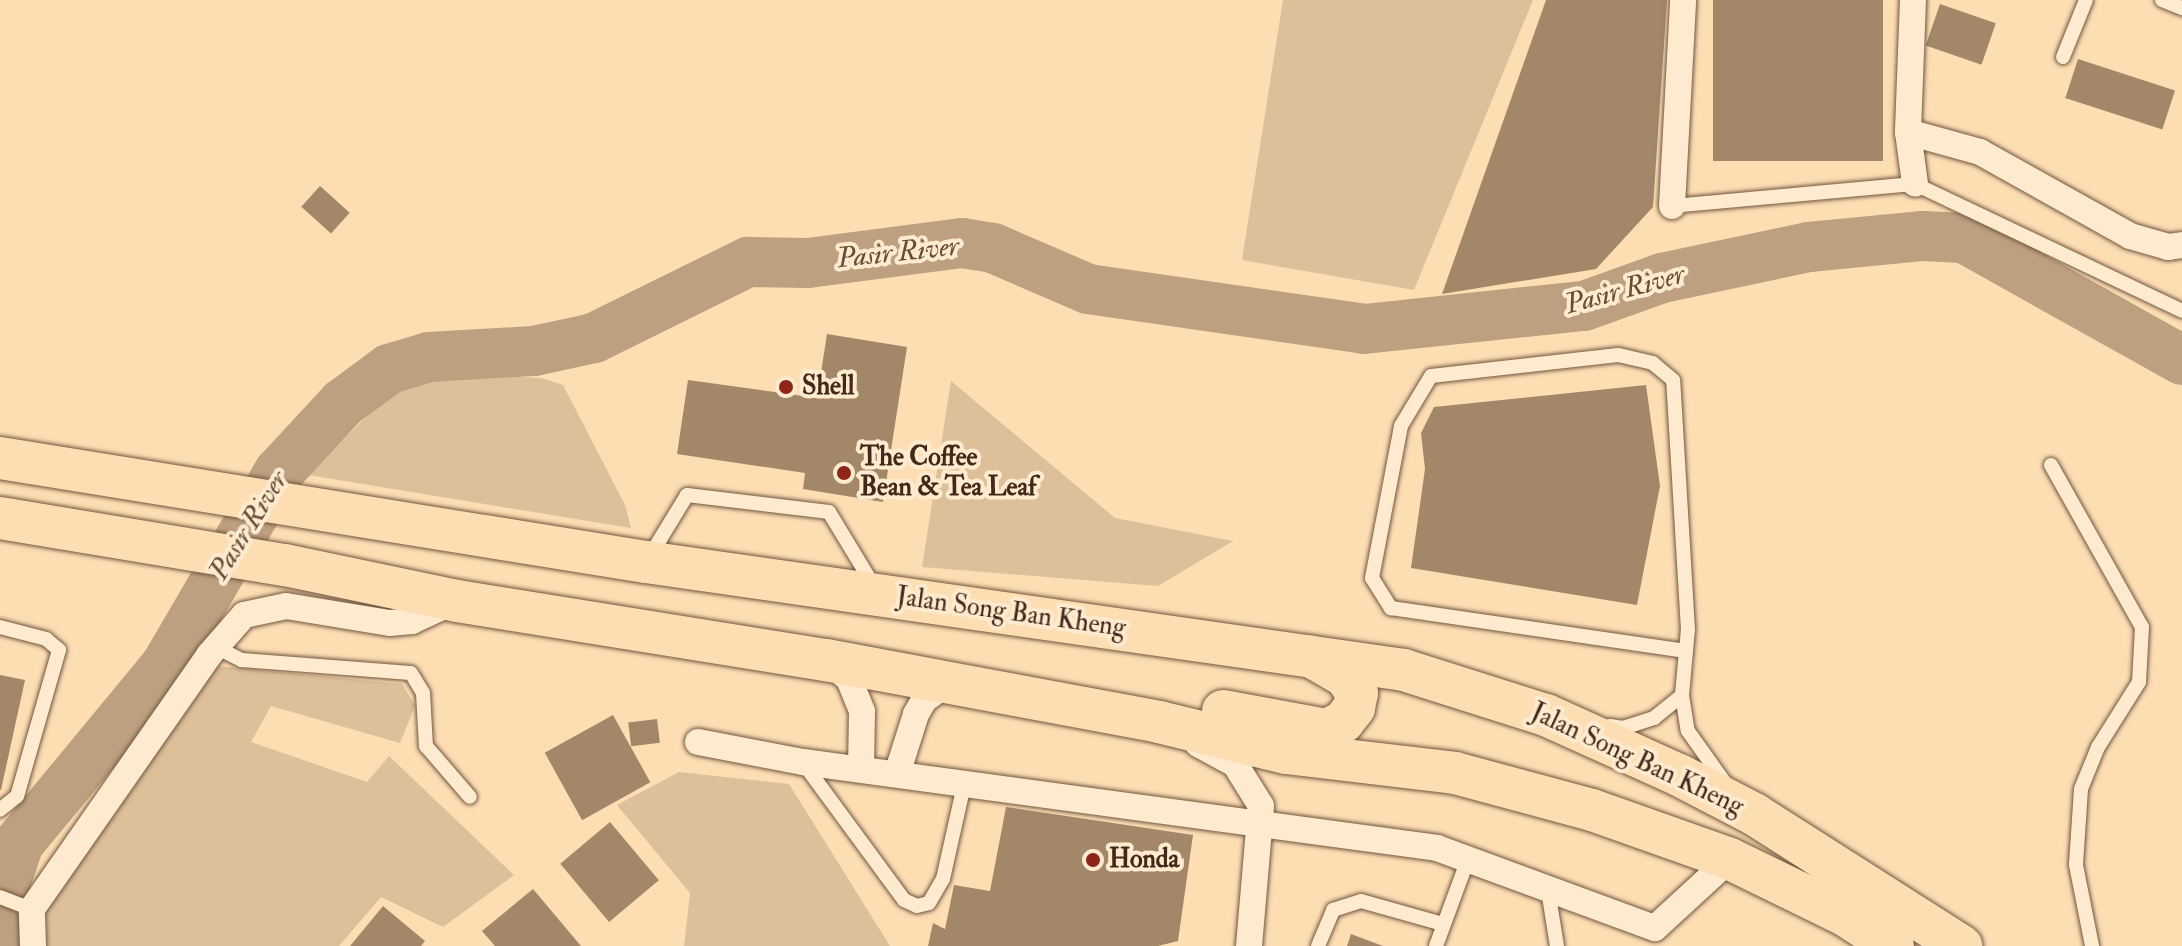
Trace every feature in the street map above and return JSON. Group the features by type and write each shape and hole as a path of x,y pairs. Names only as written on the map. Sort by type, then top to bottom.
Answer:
{"main road":[{"name":"Jalan Song Ban Kheng","path":"0,458 646,562 1303,651 1404,670 1546,715 1754,814 1961,946"},
{"name":"Jalan Song Ban Kheng","path":"0,518 285,565 457,601 826,660 945,685 1159,722 1286,753 1455,773 1592,810 1730,859 1845,915 1893,946"},
{"path":"899,675 923,663 956,664 1327,730 1354,708 1357,693 1345,676 1303,651"}],"street":[{"path":"1672,206 1683,0"},
{"path":"1913,0 1908,132 1915,184"},
{"path":"1908,132 1980,152 2130,236 2168,247 2182,245"},
{"path":"33,946 28,907 216,647 244,615 286,606 390,623 412,621 457,601"},
{"path":"826,660 849,679 862,712 861,768"},
{"path":"897,774 916,714 924,700 945,685"},
{"path":"1159,722 1235,764 1261,806 1249,946"},
{"path":"698,742 803,762 1437,848 1548,890 1652,937 1730,859"}],"lane":[{"path":"2063,57 2086,0"},
{"path":"2162,0 2182,8"},
{"path":"1672,206 1915,184 2182,311"},
{"path":"1686,651 1391,608 1372,578 1401,426 1431,376 1618,355 1653,363 1673,380 1686,651 1682,695 1688,731 1702,755 1754,814"},
{"path":"2051,465 2142,627 2139,682 2098,747 2081,789 2076,865 2092,946"},
{"path":"646,562 687,495 829,512 880,595"},
{"path":"0,627 46,639 59,650 17,796 0,810"},
{"path":"216,647 242,660 411,673 423,693 426,746 470,797"},
{"path":"1546,715 1623,728 1654,718 1682,695"},
{"path":"803,762 904,900 917,906 929,903 943,879 964,785"},
{"path":"1434,946 1468,859"},
{"path":"1548,890 1557,946"},
{"path":"0,897 28,907"},
{"path":"1318,946 1333,910 1361,901 1443,924"}],"shaded area":[{"path":"1283,0 1533,0 1414,290 1242,260"},
{"path":"470,374 541,378 563,385 625,505 631,528 308,475 374,409 414,380"},
{"path":"951,381 1115,518 1233,541 1158,586 922,567"},
{"path":"218,666 402,684 415,706 400,743 271,706 251,742 367,782 389,756 514,875 443,927 381,897 339,946 47,946 46,912"},
{"path":"679,772 789,784 890,946 684,946 690,893 617,805"}],"building":[{"path":"1546,0 1667,0 1653,207 1596,269 1442,294"},
{"path":"1713,0 1883,0 1883,161 1713,161"},
{"path":"1940,4 1996,23 1981,65 1926,46"},
{"path":"2078,59 2175,91 2162,130 2065,98"},
{"path":"320,186 350,213 331,234 301,207"},
{"path":"827,334 907,347 883,502 803,489 805,473 677,454 688,380 817,398"},
{"path":"1646,385 1660,486 1637,605 1411,568 1425,469 1421,433 1434,407"},
{"path":"0,675 25,680 1,790 0,790"},
{"path":"613,715 650,782 582,820 545,753"},
{"path":"657,719 660,743 631,746 628,723"},
{"name":"Honda","path":"1006,807 1193,835 1178,941 1158,946 928,946 933,923 945,929 954,885 990,891"},
{"path":"610,822 659,880 609,922 560,864"},
{"path":"533,889 581,946 495,946 482,931"},
{"path":"383,906 425,941 421,946 350,946"},
{"path":"1351,934 1383,946 1347,946"}],"waterway":[{"name":"Pasir River","path":"2,946 3,890 19,843 166,665 279,472 343,403 389,369 429,357 534,351 594,338 748,262 808,263 962,243 993,248 1088,289 1364,329 1584,306 1662,278 1809,247 1923,236 1964,238 2182,360"}],"place":[{"name":"Shell","path":"786,387"},
{"name":"The Coffee Bean & Tea Leaf","path":"844,473"},
{"name":"Honda","path":"1093,860"}]}
